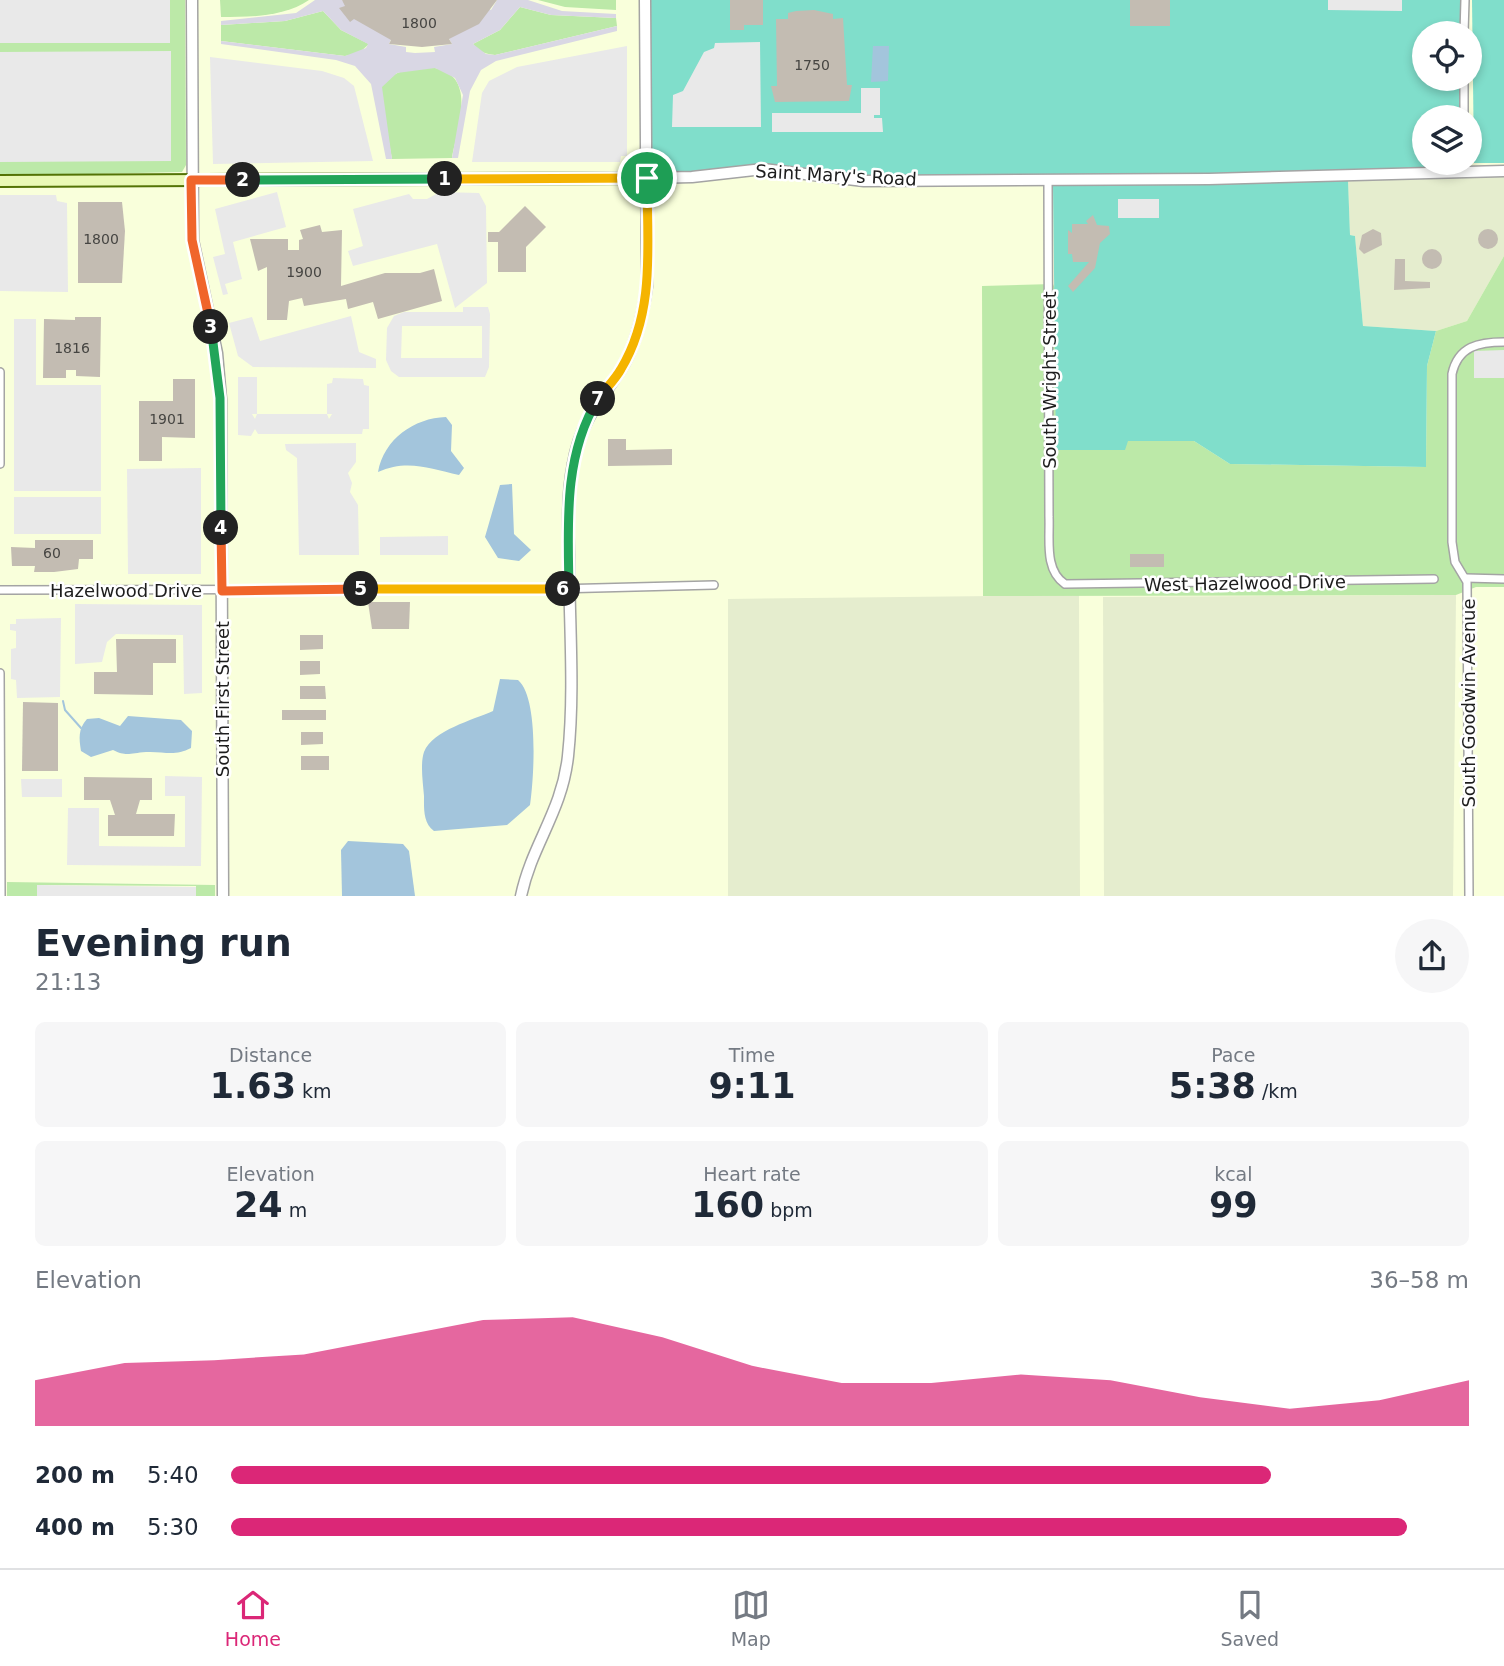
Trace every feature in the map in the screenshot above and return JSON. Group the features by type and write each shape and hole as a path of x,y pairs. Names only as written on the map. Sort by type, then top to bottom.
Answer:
{"main road":[{"name":"Saint Mary's Road","path":"0,181 647,178"}],"street":[{"name":"South First Street","path":"192,0 192,240 219,374 223,896"},
{"path":"522,896 537,849 565,786 570,713 568,503 573,463 586,419 621,369 637,334 645,305 645,0"},
{"path":"1464,21 1465,0"},
{"name":"Saint Mary's Road","path":"647,178 772,169 864,181 1048,180 1412,169"},
{"name":"Saint Mary's Road","path":"1482,169 1504,171"},
{"name":"South Wright Street","path":"1048,180 1049,517 1050,560 1056,579"},
{"name":"South Goodwin Avenue","path":"1469,896 1466,578 1455,562 1452,542 1452,374 1456,361 1468,347 1480,343 1504,342"},
{"path":"0,372 0,464"},
{"path":"1466,578 1504,579"},
{"name":"West Hazelwood Drive","path":"1056,579 1065,584 1434,579"},
{"name":"Hazelwood Drive","path":"0,590 569,589 714,585"},
{"path":"0,673 1,896"}],"shaded area":[{"path":"0,0 1504,0 1504,896 0,896"},
{"path":"0,0 170,0 170,43 0,43"},
{"path":"315,0 342,0 392,37 389,44 406,47 406,52 415,53 435,52 434,47 452,44 448,37 482,6 491,10 497,0 528,0 562,11 616,14 616,18 551,15 520,7 500,30 473,44 486,54 495,55 617,26 617,31 496,61 481,70 470,91 458,158 452,158 463,95 455,78 435,68 397,73 382,87 392,159 386,159 371,84 355,66 336,60 221,44 221,41 345,56 366,48 368,44 341,30 323,11 285,21 221,25 221,21 296,13"},
{"path":"650,0 1461,0 1461,21 1412,21 1412,91 1461,91 1461,105 1412,105 1412,168 1294,174 858,177 766,165 699,172 663,172 655,167 652,159"},
{"path":"1328,0 1402,0 1402,11 1328,10"},
{"path":"1472,0 1504,0 1504,163 1482,163 1482,105 1473,105 1473,91 1482,91 1482,21 1472,21"},
{"path":"760,42 761,127 672,127 673,95 683,91 704,52 714,48 715,43"},
{"path":"627,46 627,156 621,156 620,162 472,162 482,93 489,81 517,67"},
{"path":"873,46 889,46 888,81 871,82"},
{"path":"171,51 171,161 0,162 0,52"},
{"path":"210,57 322,71 344,78 354,86 373,161 213,164"},
{"path":"861,88 880,88 880,115 874,115 874,118 882,118 883,132 772,132 772,113 861,113"},
{"path":"1504,176 1504,256 1467,321 1436,331 1363,326 1355,236 1350,235 1348,180"},
{"path":"1348,180 1350,235 1355,236 1363,326 1436,331 1427,366 1426,467 1230,464 1194,441 1128,441 1125,450 1056,450 1053,185"},
{"path":"277,192 286,227 233,242 242,279 225,284 228,294 223,295 213,257 225,254 215,209"},
{"path":"440,192 479,193 486,206 487,283 455,308 437,244 353,266 348,251 363,246 353,209 409,194 413,199 427,199"},
{"path":"0,195 56,195 57,201 67,203 68,292 0,291"},
{"path":"1118,199 1159,199 1159,218 1118,218"},
{"path":"463,307 488,307 489,367 485,377 399,377 391,371 386,360 387,328 394,316 404,312 463,312","holes":["402,326 482,326 482,358 401,358"]},
{"path":"351,316 359,352 376,359 376,368 253,367 238,356 229,323 252,317 260,341"},
{"path":"14,319 36,319 36,385 101,385 101,491 14,491"},
{"path":"1504,350 1504,378 1474,378 1474,351"},
{"path":"238,377 257,377 257,414 327,414 327,384 332,383 333,378 363,379 364,385 369,386 369,429 363,429 362,434 258,434 255,429 251,436 238,435"},
{"path":"446,417 452,425 451,451 464,468 459,475 408,465 378,472 387,450 402,432 423,421"},
{"path":"356,443 356,462 348,473 352,483 350,492 358,505 359,555 299,555 297,458 286,450 285,444"},
{"path":"201,468 201,574 128,574 127,469"},
{"path":"512,484 514,534 531,550 519,561 498,558 485,537 500,485"},
{"path":"14,497 101,497 101,534 14,534"},
{"path":"448,536 448,555 380,555 380,537"},
{"path":"1079,595 1080,896 728,896 728,599"},
{"path":"1456,595 1453,896 1104,896 1103,597"},
{"path":"75,604 202,605 202,693 184,694 183,635 116,634 107,642 102,662 75,664"},
{"path":"61,618 60,697 17,698 16,680 11,679 11,649 16,648 16,631 10,630 10,624 16,624 16,619"},
{"path":"500,679 518,680 525,689 529,703 533,739 530,805 507,825 434,831 426,820 424,811 424,752 429,744 445,732 493,711"},
{"path":"128,716 181,720 192,731 191,748 174,753 125,754 113,750 91,757 81,751 80,734 87,719 99,718 120,726"},
{"path":"165,776 202,777 201,866 67,865 68,808 99,808 99,846 185,847 185,796 165,796"},
{"path":"21,779 62,779 62,797 22,797"},
{"path":"348,841 403,844 409,851 415,896 342,896 341,850"},
{"path":"37,885 196,887 196,896 37,896"}],"green space":[{"path":"0,0 185,0 186,165 182,172 0,176"},
{"path":"220,0 309,0 278,13 221,17"},
{"path":"538,0 616,0 616,10 565,7"},
{"path":"520,7 551,15 616,18 617,26 495,55 483,52 473,44 500,30"},
{"path":"323,11 341,30 369,44 359,53 345,56 221,41 221,25 285,21"},
{"path":"435,68 448,73 461,93 462,106 452,158 392,159 382,103 382,86 392,76 405,70"},
{"path":"1504,256 1504,587 1476,587 1456,595 983,596 982,286 1053,284 1128,441 1194,441 1230,464 1426,467 1427,366 1436,331 1467,321"},
{"path":"7,882 215,885 215,896 196,896 196,886 37,885 37,896 7,896"}],"building":[{"path":"342,0 497,0 479,24 449,39 452,44 422,47 389,44 391,40 354,19 350,22 339,8 345,6"},
{"path":"730,0 763,0 763,25 744,25 744,30 730,30"},
{"path":"1130,0 1170,0 1170,26 1130,26"},
{"path":"814,10 833,14 833,19 843,18 847,85 852,85 849,101 775,102 771,86 777,86 776,19 788,19 788,13 796,11"},
{"path":"78,202 122,202 125,231 122,283 78,283"},
{"path":"525,206 546,227 526,247 526,272 498,272 498,242 488,242 488,232 499,232"},
{"path":"1093,215 1097,225 1109,226 1110,234 1100,243 1095,268 1073,292 1068,286 1089,262 1073,262 1072,254 1068,254 1068,230 1072,233 1072,224 1088,224 1086,221"},
{"path":"320,225 322,232 342,230 341,286 385,273 420,273 434,269 442,301 378,319 373,302 348,309 346,299 304,306 302,298 289,301 287,320 267,320 267,267 258,271 250,239 288,239 288,250 299,250 299,240 303,239 300,230"},
{"path":"1373,229 1381,233 1382,245 1364,254 1359,249 1362,235"},
{"path":"1488,229 1495,232 1498,239 1495,246 1488,249 1481,246 1478,239 1481,232"},
{"path":"1432,249 1439,252 1442,259 1439,266 1432,269 1425,266 1422,259 1425,252"},
{"path":"1395,259 1405,259 1405,281 1430,282 1430,288 1394,290"},
{"path":"75,317 101,317 100,377 76,376 76,370 66,370 66,378 43,378 44,319 75,320"},
{"path":"173,379 195,379 195,438 162,437 162,461 139,461 139,401 173,401"},
{"path":"608,439 626,439 626,450 672,449 672,465 608,466"},
{"path":"35,540 93,540 93,559 79,559 78,569 54,572 34,572 35,566 12,566 11,547 35,548"},
{"path":"1130,554 1164,554 1164,567 1130,567"},
{"path":"368,602 410,602 409,629 372,629"},
{"path":"300,635 323,635 323,649 300,650"},
{"path":"116,639 176,639 176,663 153,663 153,695 94,694 94,672 117,672"},
{"path":"300,661 320,661 320,674 300,675"},
{"path":"300,686 325,686 326,699 300,699"},
{"path":"23,702 58,703 58,771 22,771"},
{"path":"282,710 326,710 326,720 282,720"},
{"path":"301,732 323,732 323,744 301,745"},
{"path":"301,756 329,756 329,770 301,770"},
{"path":"84,777 152,778 152,800 140,800 136,814 175,814 174,836 108,836 108,815 115,815 110,800 84,800"}],"waterway":[{"path":"63,701 65,710 81,728"}],"route":[{"path":"647,178 645,305 637,334 621,369 586,419 573,463 568,503 569,589 222,591 219,374 217,353 192,240 191,180 647,178"}]}
